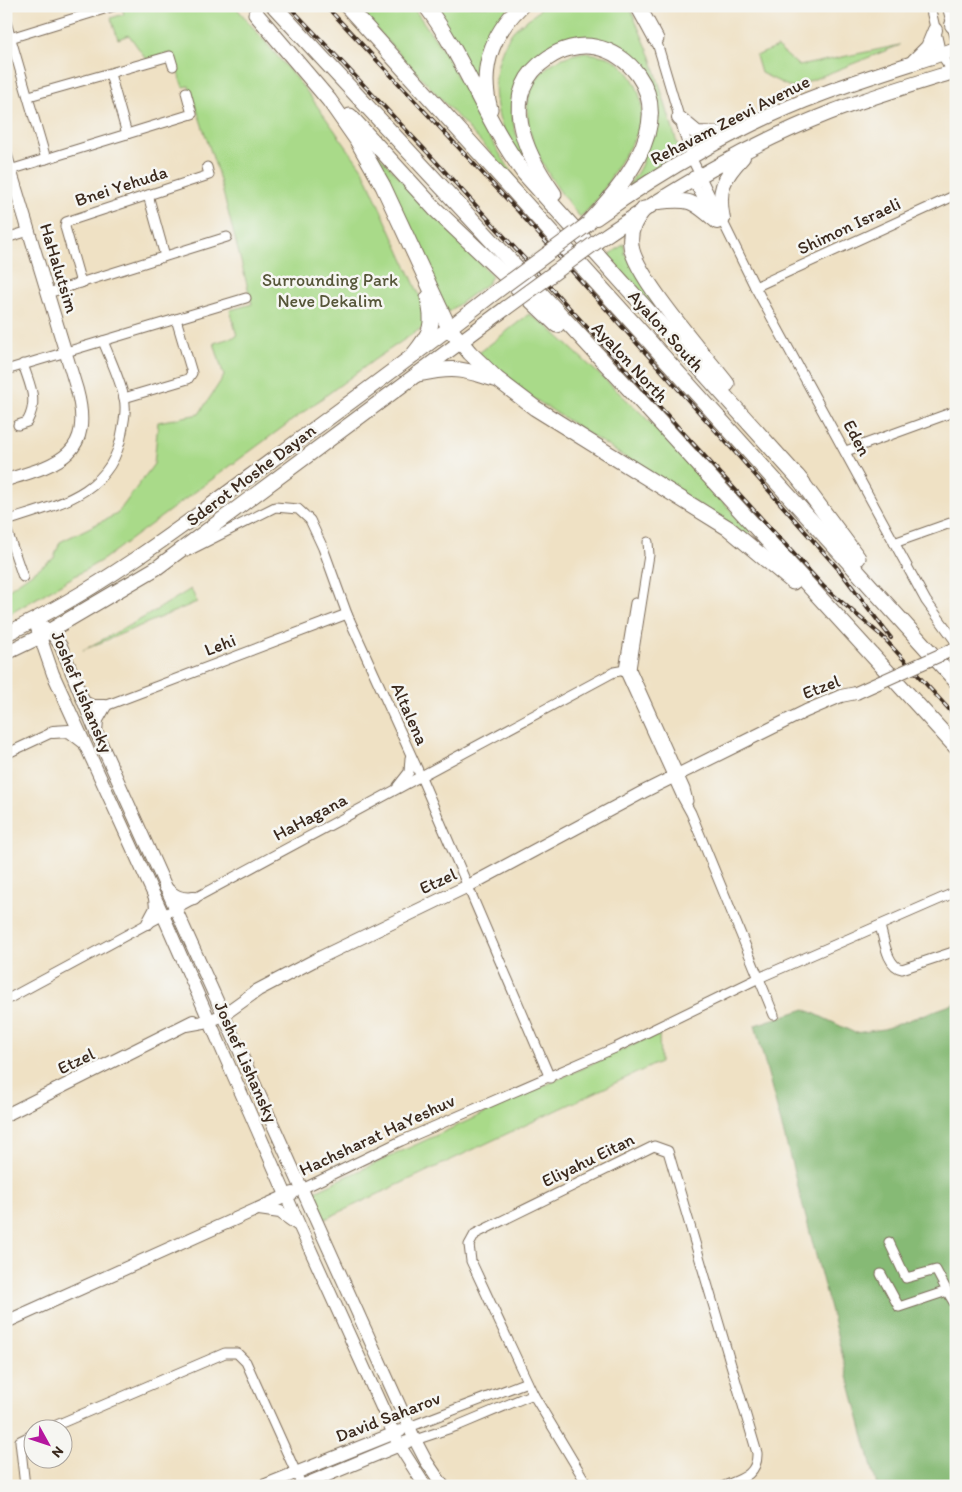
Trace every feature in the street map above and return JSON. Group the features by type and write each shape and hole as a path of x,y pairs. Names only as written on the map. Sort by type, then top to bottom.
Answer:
{"highway":[{"name":"Ayalon North","path":"274,6 645,406 956,747"},
{"name":"Ayalon South","path":"347,6 898,614 956,681"},
{"path":"426,6 454,51 496,130 524,173 609,265 803,483"},
{"path":"638,6 656,39"},
{"path":"496,130 485,86 488,59 502,27 520,7"},
{"path":"252,10 435,209 645,406"},
{"path":"252,10 329,100 357,140 383,186 449,328 461,343 497,379 535,408 728,528 786,575 883,669"},
{"path":"586,226 612,197 632,168 647,133 650,113 646,89 632,67 611,52 585,46 559,51 535,68 520,96 519,117 524,141 536,169 609,265"},
{"path":"649,206 632,230 630,244 638,267 803,483 898,614"},
{"path":"414,354 431,330 432,323 431,308 417,258"},
{"path":"418,374 448,368 466,369 497,379"}],"main road":[{"path":"911,64 928,47 936,30"},
{"name":"Rehavam Zeevi Avenue","path":"493,294 642,187 691,157 821,94 956,49"},
{"name":"Rehavam Zeevi Avenue","path":"599,240 649,206 751,148 829,113 955,69"},
{"path":"679,118 697,133 709,135 736,134"},
{"path":"720,220 720,190 730,170 751,148"},
{"name":"HaHalutsim","path":"6,156 78,390 75,423 68,442 54,457 35,471 6,480"},
{"path":"599,240 624,214 681,178 690,164 691,157"},
{"path":"649,206 674,200 695,203 720,220"},
{"name":"Sderot Moshe Dayan","path":"6,653 45,634 158,567 599,240"},
{"name":"Sderot Moshe Dayan","path":"6,634 35,621 94,587 176,531 493,294"},
{"name":"Joshef Lishansky","path":"35,621 45,634 61,646 96,732 165,887 169,911 207,1017 399,1445 425,1486"},
{"name":"Joshef Lishansky","path":"45,634 68,708 154,896 169,911 220,1010 303,1185 415,1440 426,1461 443,1486"},
{"name":"Etzel","path":"6,1115 187,1025 207,1017 377,928 468,886 806,711 841,696 856,693 956,648"},
{"path":"84,702 92,706 105,706 97,720 96,732"},
{"path":"54,732 62,726 68,708"},
{"path":"54,732 68,731 83,742"},
{"path":"165,887 176,896 185,899 194,898"},
{"path":"148,923 156,908 154,896"},
{"name":"Hachsharat HaYeshuv","path":"6,1322 286,1196 303,1185"},
{"path":"257,1209 280,1212 300,1227"},
{"name":"David Saharov","path":"263,1486 409,1427"},
{"name":"David Saharov","path":"301,1486 415,1440"}],"street":[{"path":"9,39 114,6"},
{"name":"Eden","path":"645,6 697,177 926,601 956,642"},
{"path":"930,6 941,54 955,69"},
{"path":"947,6 954,27 956,41"},
{"path":"6,22 9,39 30,96 46,159"},
{"path":"30,96 170,56 173,66"},
{"path":"110,74 126,134"},
{"path":"10,170 192,114 186,92"},
{"name":"Bnei Yehuda","path":"80,282 65,227 66,222 209,175 207,167"},
{"path":"148,194 165,256"},
{"name":"Shimon Israeli","path":"755,287 956,195"},
{"path":"6,238 29,231"},
{"path":"48,293 226,237"},
{"path":"6,370 246,298"},
{"path":"124,398 188,379 192,373 176,319"},
{"path":"6,522 80,495 105,473 120,444 125,414 124,398 103,341"},
{"path":"18,425 27,422 33,410 34,400 23,364"},
{"path":"846,451 956,410"},
{"name":"Altalena","path":"158,567 264,511 279,506 298,509 304,513 315,527 347,614 421,777 550,1078"},
{"path":"894,543 956,521"},
{"path":"6,528 23,577"},
{"path":"648,542 649,555 638,603 628,670 677,779 774,1014"},
{"name":"Lehi","path":"105,706 347,614"},
{"name":"HaHagana","path":"6,1000 614,672 628,670"},
{"path":"6,754 54,732"},
{"path":"392,792 408,772 410,765 408,750"},
{"name":"Hachsharat HaYeshuv","path":"303,1185 550,1078 760,977 956,892"},
{"path":"880,926 891,962 894,966 902,969 956,951"},
{"name":"Eliyahu Eitan","path":"588,1486 527,1382 488,1298 469,1252 469,1244 475,1234 654,1146 668,1151 757,1453 757,1461 749,1475 724,1486"},
{"path":"889,1242 906,1278 936,1270 956,1306"},
{"path":"881,1274 899,1307 947,1291"},
{"path":"68,1420 225,1353 237,1353 246,1362 301,1486"},
{"name":"David Saharov","path":"409,1427 527,1382"},
{"name":"David Saharov","path":"415,1440 457,1426 533,1394"},
{"path":"22,1440 20,1441 22,1459"},
{"path":"23,1470 25,1486"}],"green space":[{"name":"Surrounding Park Neve Dekalim","path":"121,6 235,6 305,89 363,170 427,312 426,325 374,360 104,559 6,616 6,591 54,558 60,542 117,514 154,464 158,422 199,414 224,376 214,343 237,336 230,310 252,304 218,173 189,86 183,87 171,53 146,59 129,35 118,39 111,18 124,14"},
{"path":"355,6 412,6 445,53 488,135 518,182"},
{"path":"431,6 510,6 494,28 485,48 481,70 482,97"},
{"path":"542,6 629,6 651,57 680,153 628,186 641,166 645,149 645,117 648,88 647,79 642,67 633,57 621,49 607,44 576,40 562,41 541,50 527,67 517,88 512,110 517,136 540,183 517,154 506,136 498,111 495,84 504,45 514,30 535,14"},
{"path":"900,45 792,88 761,73 756,56 777,47 799,66"},
{"path":"585,52 608,57 624,68 630,75 639,93 642,112 637,133 631,144 592,206 580,217 568,203 545,168 529,128 527,109 531,90 541,73 561,59"},
{"path":"373,149 492,276 488,283 448,312 370,153"},
{"path":"624,244 625,255 629,257 666,314 662,319 608,256"},
{"path":"529,314 547,326 642,414 751,532 747,536 516,387 479,353"},
{"path":"191,589 197,602 83,650 143,618"},
{"path":"956,1003 956,1480 946,1486 877,1486 755,1025 805,1009 855,1033 884,1029"},
{"path":"659,1033 660,1062 325,1219 313,1192"}],"railway":[{"path":"289,6 428,153 824,587 883,637 956,717"},
{"path":"326,6 517,210 733,450 840,571 891,638"}]}
